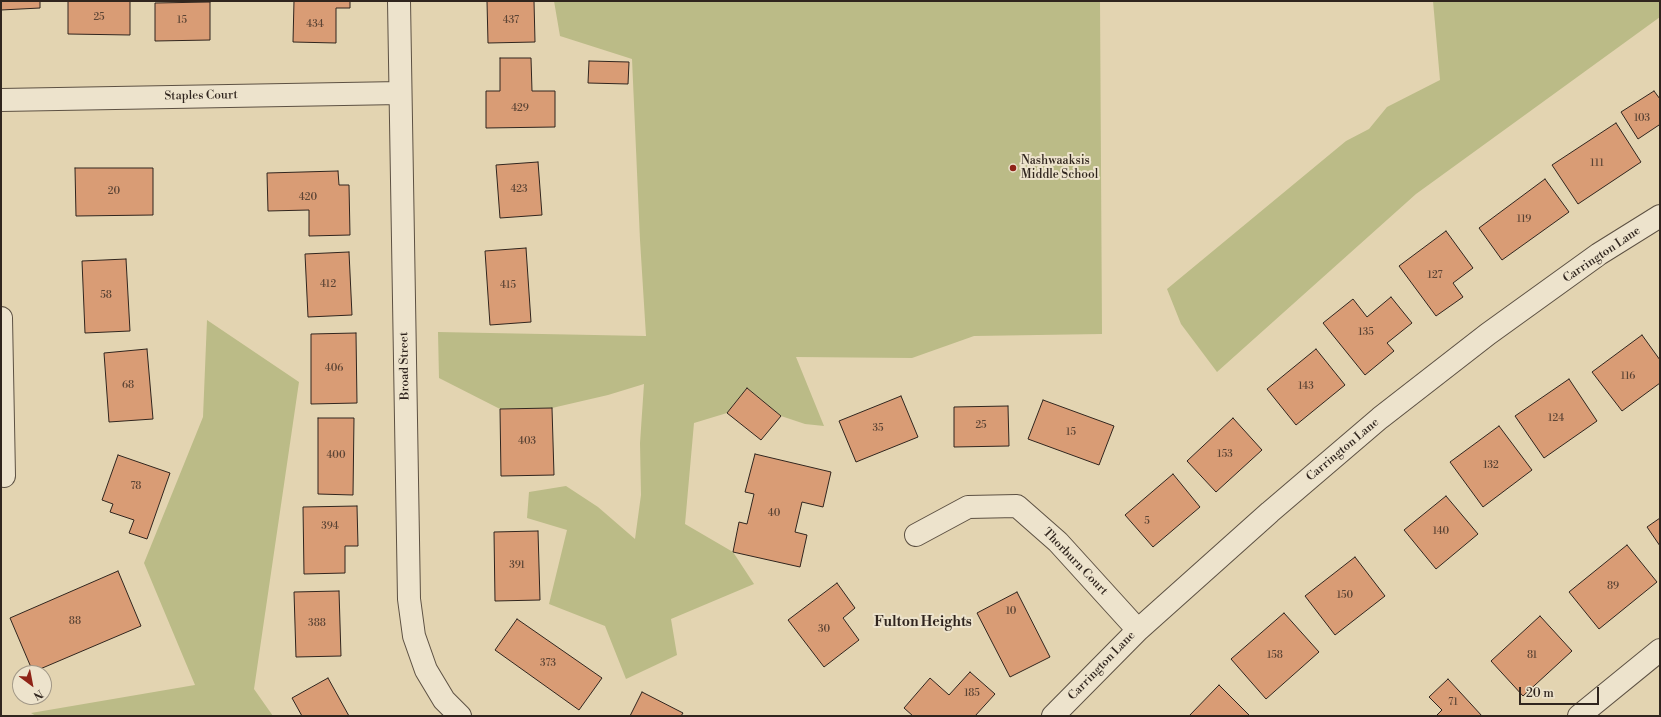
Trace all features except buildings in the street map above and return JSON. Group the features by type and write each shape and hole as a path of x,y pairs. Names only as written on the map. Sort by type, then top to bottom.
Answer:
{"street":[{"name":"Broad Street","path":"399,1 409,599 414,636 426,670 444,700 460,716"},
{"name":"Staples Court","path":"1,100 400,92"},
{"name":"Carrington Lane","path":"1053,716 1138,630 1270,512 1380,418 1488,334 1599,254 1660,216"},
{"path":"1,318 4,476"},
{"name":"Thorburn Court","path":"916,535 968,508 1017,506 1058,542 1138,630"},
{"path":"1579,716 1660,650"}],"green space":[{"name":"Nashwaaksis Middle School","path":"554,1 1100,1 1102,334 974,336 912,358 796,357 824,426 805,424 781,416 747,388 727,413 694,423 685,524 733,552 754,584 671,619 677,655 626,679 605,626 549,604 567,530 527,518 529,492 566,486 598,507 635,539 641,495 640,443 644,384 608,395 552,408 500,409 439,378 438,332 646,336 632,59 560,36"},
{"path":"1433,1 1660,1 1660,17 1416,194 1217,372 1181,324 1167,289 1346,141 1369,129 1387,107 1440,80"},
{"path":"207,320 299,382 254,689 273,716 36,716 31,713 195,685 144,563 203,417"}],"place":[{"name":"Nashwaaksis Middle School","path":"1013,168"}],"district":[{"name":"Fulton Heights","path":"923,623"}]}
